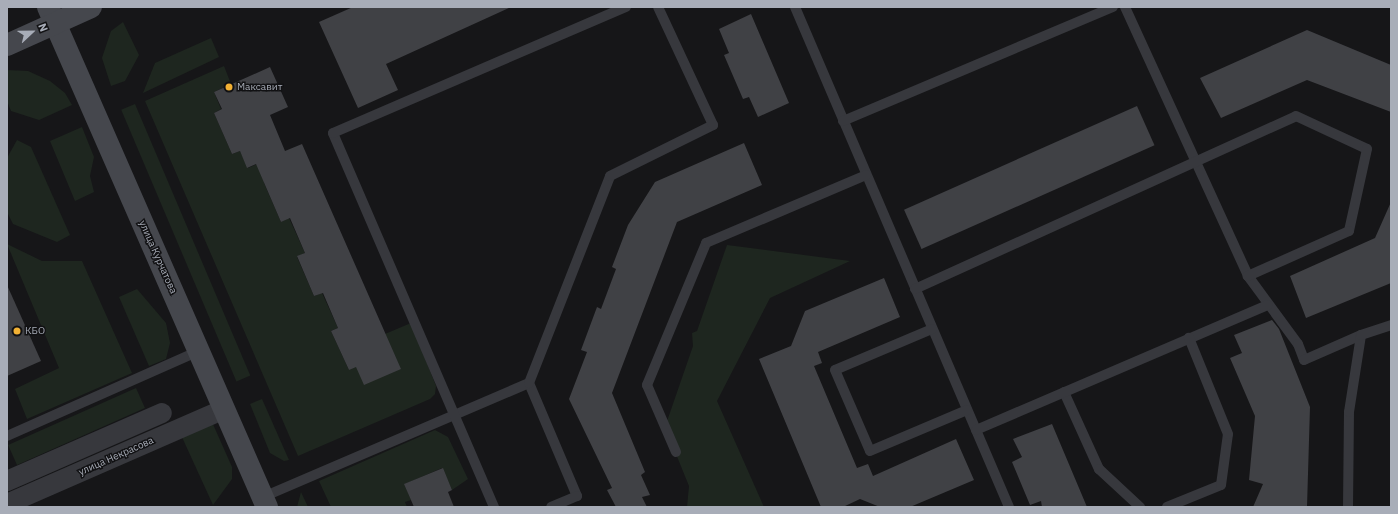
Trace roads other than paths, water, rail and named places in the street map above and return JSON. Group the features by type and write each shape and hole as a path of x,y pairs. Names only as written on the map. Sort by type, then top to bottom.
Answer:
{"street":[{"path":"7,45 52,15 91,7"},
{"name":"улица Курчатова","path":"52,15 265,502"},
{"name":"улица Некрасова","path":"7,504 224,409"},
{"name":"улица Некрасова","path":"7,481 162,413"}],"lane":[{"path":"494,507 333,133 626,7"},
{"path":"552,507 577,496 529,383 610,176 713,125 658,7"},
{"path":"795,7 1009,507"},
{"path":"843,121 1113,7"},
{"path":"1126,7 1248,276 1267,305 1298,344 1304,360 1362,335 1391,325"},
{"path":"915,290 1296,116 1367,149 1349,231 1248,276"},
{"path":"676,452 647,385 706,243 866,175"},
{"path":"976,430 1267,305"},
{"path":"932,329 835,370 870,451 967,410"},
{"path":"1348,507 1349,412 1362,335"},
{"path":"1168,507 1221,485 1228,434 1190,338"},
{"path":"7,436 199,351"},
{"path":"265,502 454,415 529,383"},
{"path":"1064,392 1099,469 1140,507"}],"place":[{"name":"Максавит","path":"229,87"},
{"name":"КБО","path":"17,331"}]}
